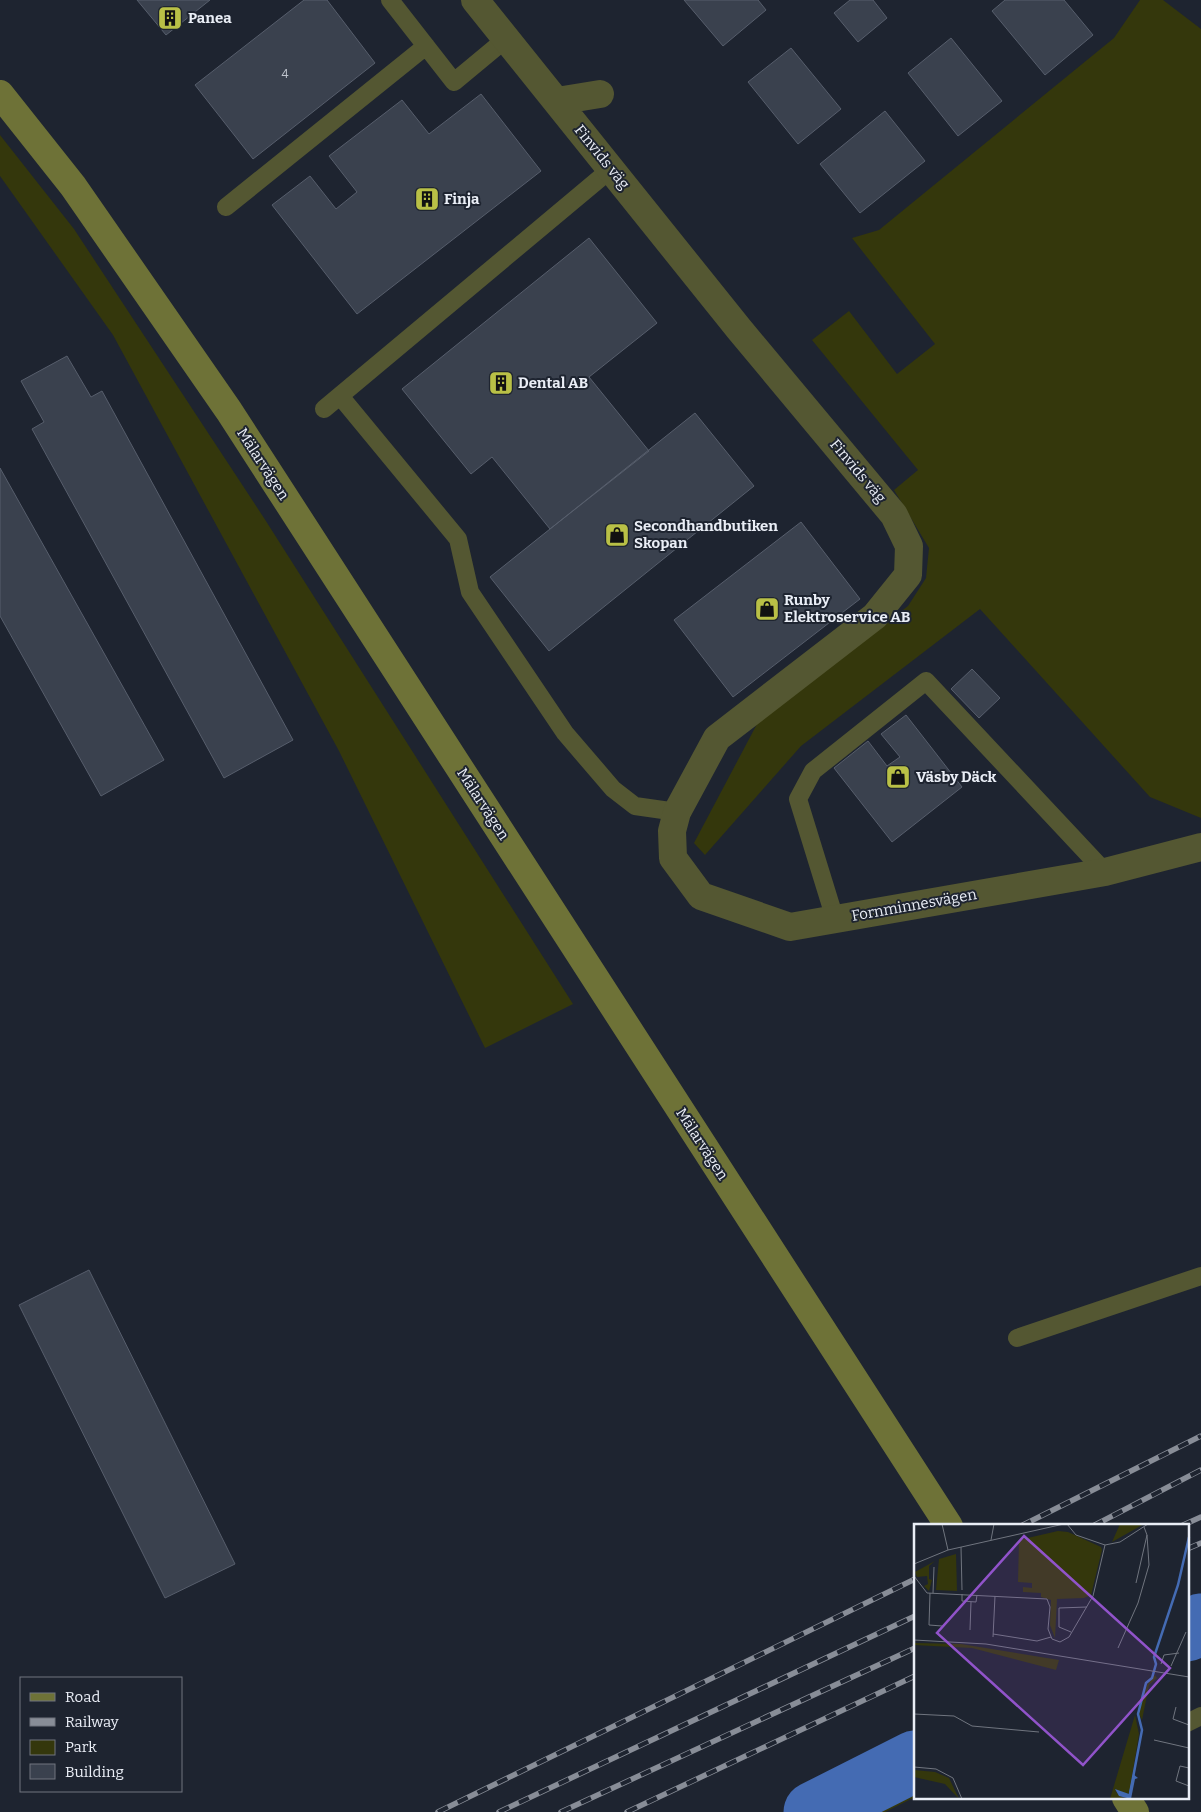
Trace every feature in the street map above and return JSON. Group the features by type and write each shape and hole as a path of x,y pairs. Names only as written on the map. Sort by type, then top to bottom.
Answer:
{"main road":[{"name":"Mälarvägen","path":"0,94 73,186 229,411 948,1524"},
{"path":"1127,1800 1135,1812"}],"street":[{"name":"Finvids väg","path":"475,0 894,516 909,546 908,575 875,616 717,738 674,822"},
{"path":"557,101 600,94"},
{"name":"Fornminnesvägen","path":"674,822 673,858 701,896 790,927 1105,872 1201,847"}],"lane":[{"path":"390,0 454,82 507,38"},
{"path":"226,207 426,46"},
{"path":"324,410 611,169"},
{"path":"340,396 458,539 470,592 565,733 613,789 635,806 674,822"},
{"path":"835,919 798,799 813,771 926,681 1105,872"},
{"path":"1017,1338 1201,1276"},
{"path":"1188,1722 1201,1716"}],"green space":[{"path":"1140,0 1163,0 1201,29 1201,818 1150,797 980,609 801,746 705,855 694,843 757,724 908,606 926,578 929,548 894,490 918,470 812,340 849,311 897,374 935,344 852,238 879,230 1114,38"},
{"path":"0,135 74,229 264,518 573,1004 485,1048 339,751 113,335 0,176"},
{"path":"914,1777 914,1798 885,1812 843,1812"}],"building":[{"name":"Panea","path":"137,0 210,0 166,35"},
{"path":"304,0 327,0 375,63 253,159 195,85"},
{"path":"684,0 758,0 766,10 723,46"},
{"path":"850,0 873,0 887,18 858,42 834,13"},
{"path":"1005,0 1064,0 1093,35 1045,75 992,11"},
{"path":"951,38 1002,101 958,136 908,73"},
{"path":"791,48 841,109 798,144 748,82"},
{"name":"Finja","path":"481,94 541,171 357,314 272,205 310,176 336,209 357,192 329,156 402,100 429,134"},
{"path":"885,111 925,161 860,213 820,164"},
{"name":"Dental AB","path":"589,238 657,323 589,377 649,451 550,529 492,457 471,474 402,389"},
{"path":"67,356 91,397 102,391 293,740 224,778 32,429 44,422 21,381"},
{"name":"Secondhandbutiken Skopan","path":"695,413 754,486 549,651 490,577"},
{"path":"0,468 164,760 101,796 0,616"},
{"name":"Runby Elektroservice AB","path":"801,522 860,599 733,697 674,620"},
{"path":"972,669 1000,698 979,718 951,689"},
{"name":"Väsby Däck","path":"906,715 962,787 892,842 834,768 868,741 887,766 900,757 881,734"},
{"path":"89,1270 235,1564 165,1598 19,1305"}],"waterway":[{"path":"1188,1630 1201,1624"},
{"path":"814,1812 914,1762"}],"railway":[{"path":"1025,1524 1201,1436"},
{"path":"1097,1524 1201,1470"},
{"path":"1185,1524 1201,1517"},
{"path":"1188,1549 1201,1543"},
{"path":"438,1812 914,1579"},
{"path":"499,1812 914,1616"},
{"path":"561,1812 914,1648"},
{"path":"627,1812 914,1676"}],"place":[{"name":"Panea","path":"170,18"},
{"name":"Finja","path":"427,199"},
{"name":"Dental AB","path":"501,383"},
{"name":"Secondhandbutiken Skopan","path":"617,535"},
{"name":"Runby Elektroservice AB","path":"767,609"},
{"name":"Väsby Däck","path":"898,777"}]}
